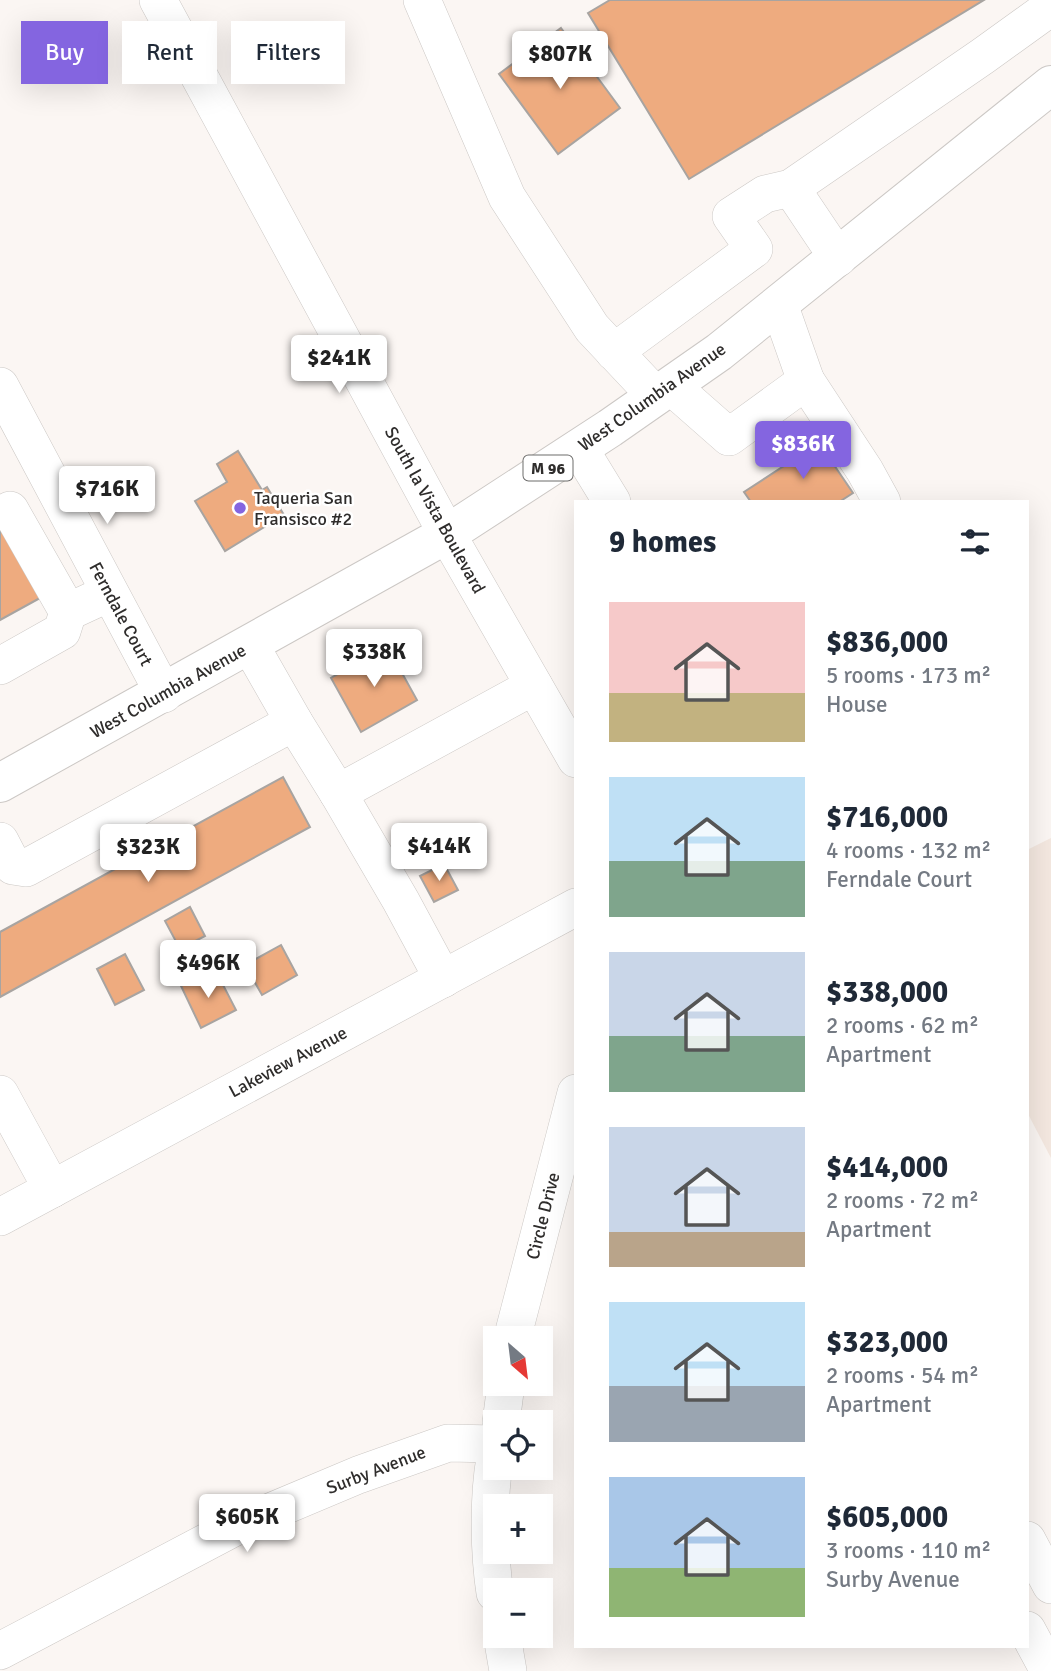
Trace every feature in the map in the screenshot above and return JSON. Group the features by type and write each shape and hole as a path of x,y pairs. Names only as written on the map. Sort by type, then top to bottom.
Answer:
{"main road":[{"name":"West Columbia Avenue","path":"0,783 447,534 579,448 719,352 1051,85"}],"street":[{"name":"South la Vista Boulevard","path":"158,0 447,534 553,697 574,755"},
{"path":"422,0 507,197 592,328 614,352 663,391 729,437 806,381"},
{"path":"614,352 754,249 732,216 765,194 791,187 1051,7"},
{"path":"791,187 838,258"},
{"path":"779,304 806,381 881,500"},
{"name":"Ferndale Court","path":"0,386 164,694"},
{"path":"579,448 611,500"},
{"path":"55,486 5,513 68,612"},
{"path":"0,666 62,631 68,612 109,593"},
{"path":"250,645 401,901 443,979"},
{"path":"338,793 553,697"},
{"path":"0,841 13,866 26,868 293,722"},
{"name":"Lakeview Avenue","path":"0,1217 574,908"},
{"path":"0,1094 52,1189"},
{"name":"Circle Drive","path":"515,1326 574,1101"},
{"name":"Surby Avenue","path":"0,1651 239,1525 346,1480 448,1443 483,1444"},
{"path":"492,1480 493,1578"},
{"path":"1029,1544 1051,1585"},
{"path":"1029,1634 1049,1671"},
{"path":"504,1648 508,1671"}],"shaded area":[{"path":"1051,838 1051,1158 1029,1116 1029,849"}],"building":[{"path":"610,0 984,0 689,179 588,13"},
{"path":"561,28 620,108 558,154 499,74"},
{"path":"819,443 853,493 842,500 750,500 744,492"},
{"name":"Taqueria San Fransisco #2","path":"238,451 262,490 267,487 284,515 225,551 195,501 227,482 217,464"},
{"path":"0,527 40,598 0,620"},
{"path":"387,646 417,700 361,732 331,678"},
{"path":"283,777 310,827 0,997 0,932"},
{"path":"444,864 458,890 434,902 420,876"},
{"path":"190,907 205,936 180,949 165,921"},
{"path":"281,945 297,975 262,995 245,965"},
{"path":"125,954 144,990 115,1005 97,969"},
{"path":"203,974 209,985 220,979 236,1010 201,1028 181,986"}],"place":[{"name":"Taqueria San Fransisco #2","path":"240,508"}]}
